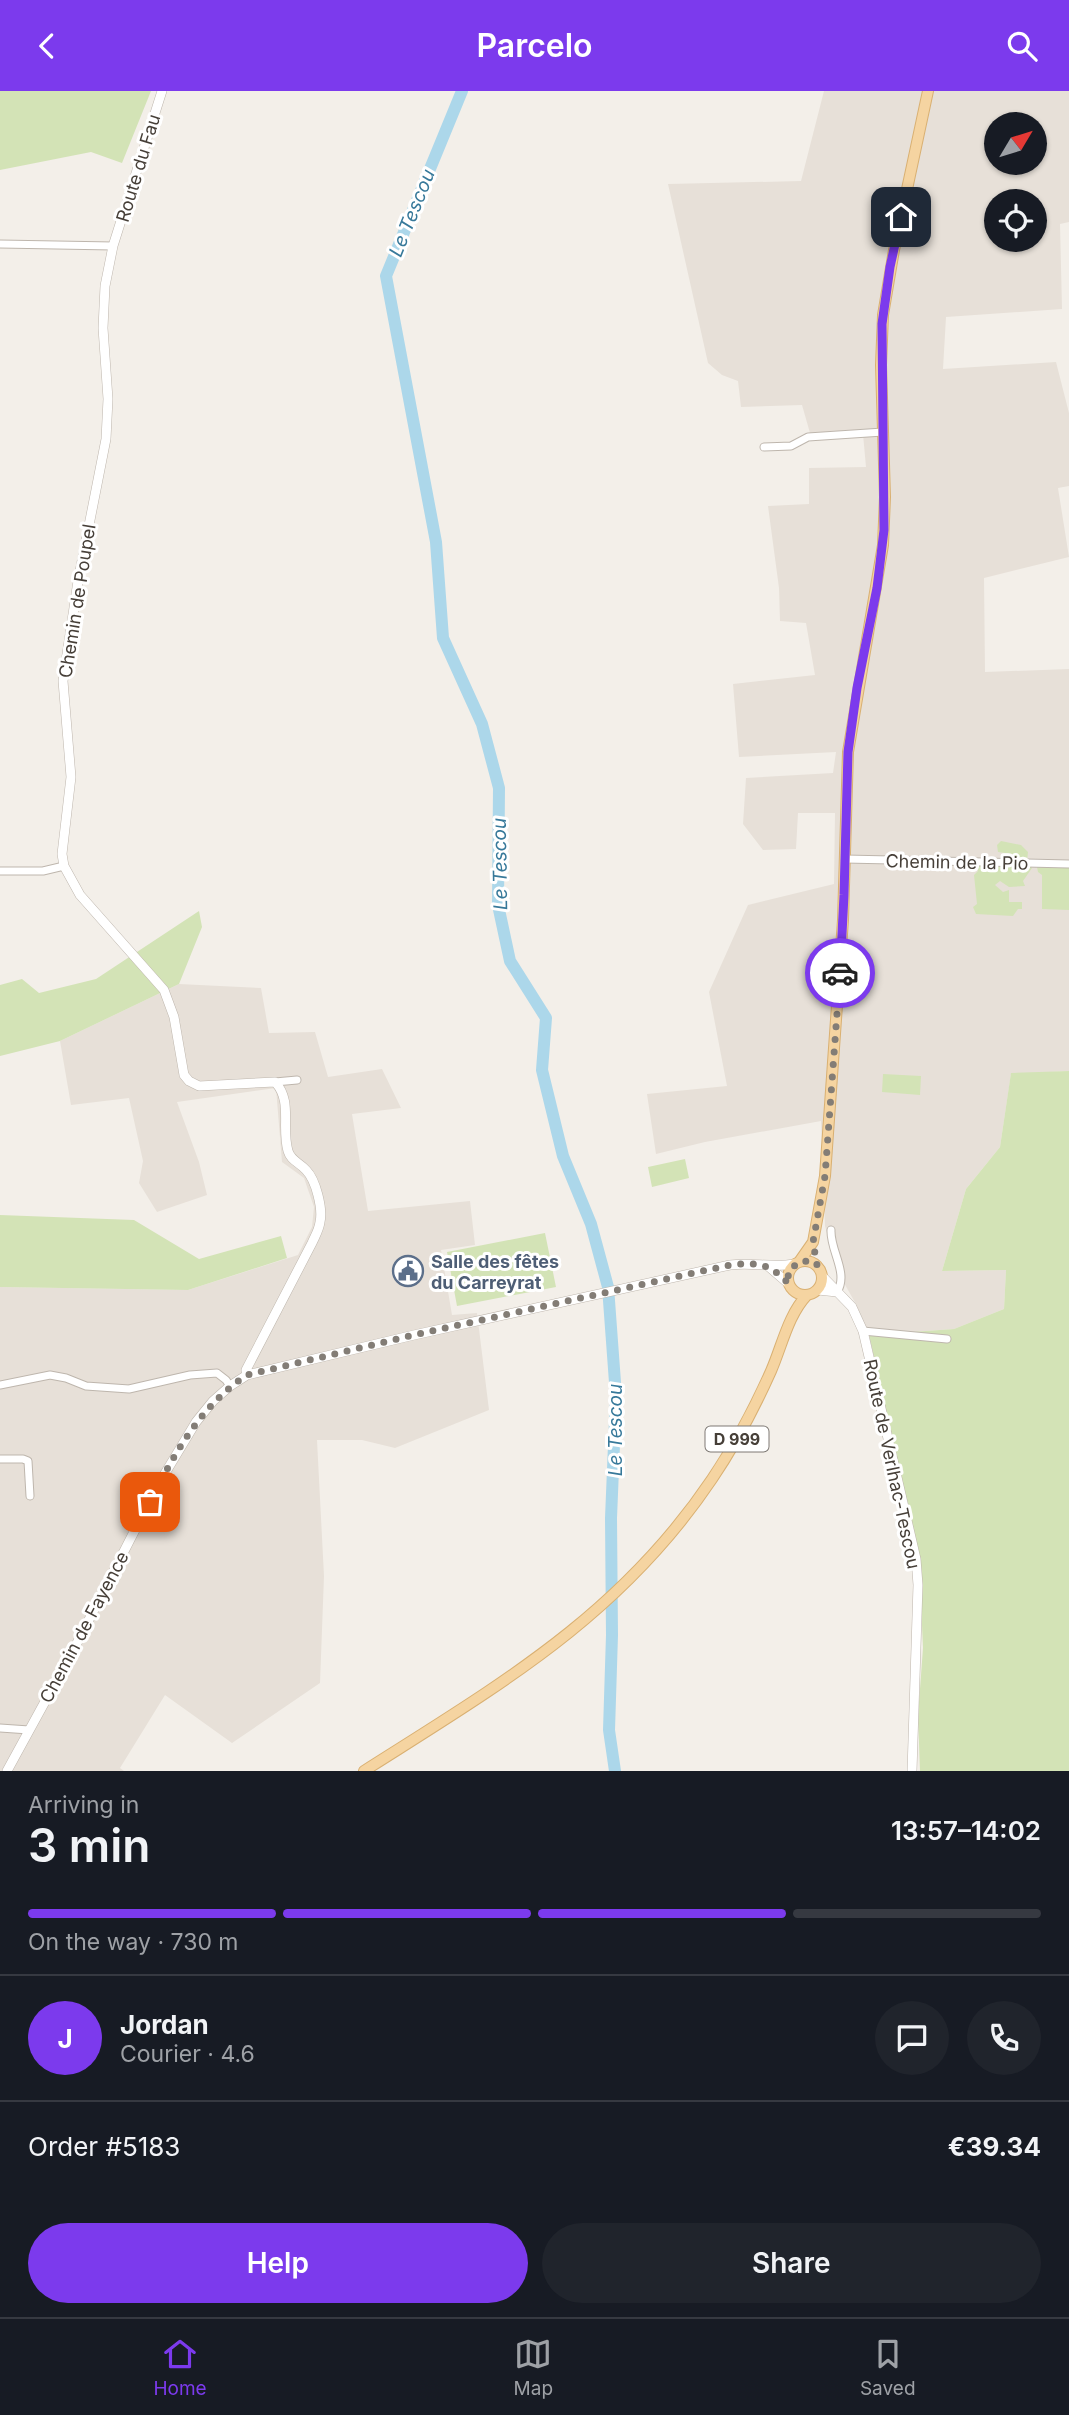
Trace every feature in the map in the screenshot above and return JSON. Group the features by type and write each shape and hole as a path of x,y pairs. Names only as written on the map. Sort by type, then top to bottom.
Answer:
{"main road":[{"path":"813,1242 788,1273 789,1285 798,1294 813,1292 822,1276 813,1242 825,1176 843,920 848,752 883,545 885,485 881,350 884,303 928,91"},
{"path":"797,1263 807,1261 817,1265"},
{"name":"D 999","path":"789,1285 793,1303 792,1317"},
{"name":"D 999","path":"364,1771 549,1650 610,1599 659,1548 702,1493 736,1440 767,1380 792,1317 799,1304 813,1292"}],"street":[{"name":"Route du Fau","path":"113,246 162,91"},
{"path":"0,244 113,246"},
{"name":"Chemin de Poupel","path":"64,866 62,854 71,777 63,681 78,582 106,439 108,399 103,328 105,286 113,246"},
{"path":"764,447 791,446 808,437 883,432"},
{"name":"Chemin de la Pio","path":"845,859 1069,864"},
{"path":"0,871 43,871 64,866 80,895 95,914 164,990 174,1017 184,1075 189,1081 199,1086 297,1080"},
{"path":"247,1375 246,1370 312,1243 321,1219 311,1176 305,1168 290,1159 286,1136 285,1092 275,1082"},
{"path":"813,1292 837,1292 842,1278 831,1230"},
{"name":"Chemin de Fayence","path":"7,1771 76,1645 158,1485 196,1422 213,1401 247,1375 730,1265 797,1263"},
{"path":"766,1265 789,1285"},
{"name":"Route de Verlhac-Tescou","path":"822,1276 852,1307 863,1331 916,1559 918,1585 912,1771"},
{"path":"863,1331 947,1339"},
{"path":"0,1385 50,1375 86,1385 129,1389 190,1375 217,1373 230,1387"},
{"path":"0,1459 27,1461 30,1496"},
{"path":"0,1728 29,1730"}],"shaded area":[{"path":"824,91 1069,91 1069,222 1060,224 1062,309 946,317 943,369 1056,362 1069,413 1069,486 1058,488 1069,557 984,578 985,672 1069,669 1069,1071 1011,1074 1000,1147 966,1189 942,1271 1006,1270 1004,1309 954,1329 869,1335 839,1274 825,1226 821,1121 705,1142 656,1154 647,1094 727,1086 709,992 748,905 834,884 835,813 798,813 796,849 763,850 743,824 746,778 833,773 836,752 739,757 733,684 815,675 806,623 780,621 779,588 768,506 809,504 809,468 866,467 863,434 810,433 802,405 741,407 738,381 722,375 708,363 668,184 801,181"},
{"path":"179,984 261,988 269,1033 315,1032 328,1077 382,1069 401,1108 352,1114 368,1211 470,1201 475,1245 441,1250 452,1315 477,1313 489,1410 395,1448 362,1440 317,1440 324,1576 320,1683 232,1743 165,1695 120,1768 124,1771 0,1771 0,1287 188,1290 298,1255 312,1227 314,1207 304,1178 282,1162 276,1088 177,1102 199,1162 207,1195 157,1212 139,1183 143,1161 129,1098 71,1105 60,1041"}],"green space":[{"path":"0,91 151,91 122,163 91,152 0,170"},
{"path":"1001,841 1021,845 1028,852 1027,861 1032,868 1023,881 1025,886 1009,887 1000,881 995,885 1003,892 1009,890 1009,902 1022,902 1022,909 1018,909 1013,916 976,914 973,907 977,904 974,875 978,871 974,863 976,860 999,858 1011,867 1014,865 1015,856 998,852 997,845"},
{"path":"1069,866 1069,910 1042,909 1042,875 1037,867"},
{"path":"199,911 202,927 179,984 60,1041 0,1056 0,985 22,979 39,993 96,979"},
{"path":"1069,1071 1069,1771 920,1771 918,1716 923,1648 919,1556 869,1335 954,1329 1004,1309 1006,1270 942,1271 966,1189 1000,1147 1011,1073"},
{"path":"883,1074 921,1076 920,1095 882,1092"},
{"path":"685,1159 689,1178 652,1187 648,1167"},
{"path":"0,1215 134,1220 199,1259 281,1236 287,1258 188,1290 0,1287"},
{"path":"545,1233 556,1287 457,1306 447,1252"}],"waterway":[{"name":"Le Tescou","path":"462,91 386,276 436,542 443,638 482,724 499,788 498,905 510,961 546,1018 542,1070 563,1156 591,1224 608,1287 616,1396 611,1518 612,1635 609,1730 615,1771"}],"way so far":[{"path":"150,1502 196,1422 213,1401 247,1375 730,1265 766,1265 789,1284 788,1273 797,1263 807,1261 817,1265 813,1242 825,1176 840,973"}],"place":[{"name":"Salle des fêtes du Carreyrat","path":"408,1271"}],"route":[{"path":"840,973 848,752 857,688 883,552 885,474 882,324 901,217"}]}
